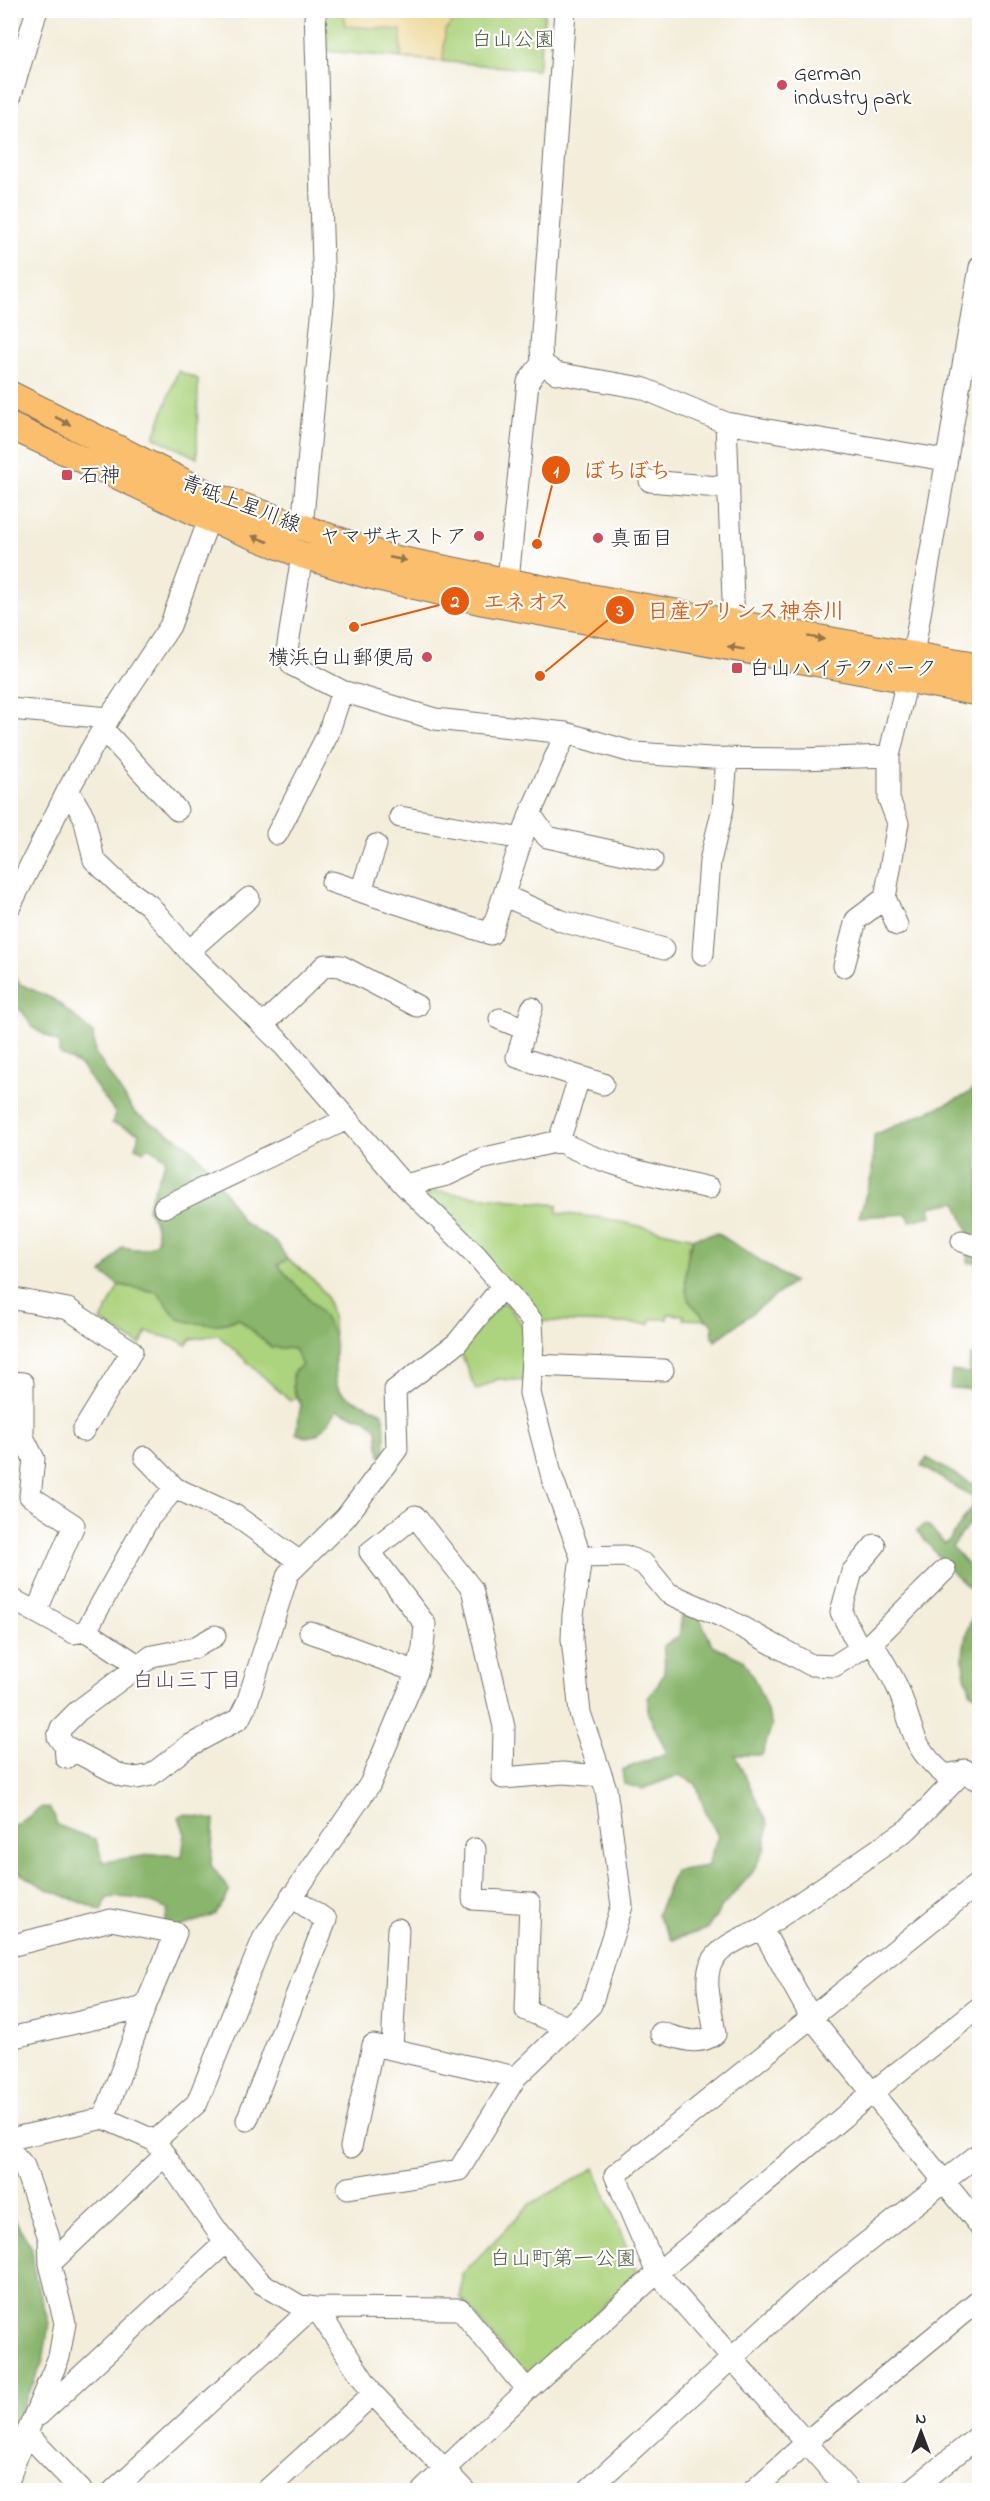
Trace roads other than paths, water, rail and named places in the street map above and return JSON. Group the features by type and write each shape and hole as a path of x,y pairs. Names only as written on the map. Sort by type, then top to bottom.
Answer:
{"main road":[{"name":"青砥上星川線","path":"10,394 213,508 302,555 364,574 484,602 910,667 980,667"},
{"name":"青砥上星川線","path":"10,426 213,508 302,526 387,557 734,624 910,667 980,693"}],"street":[{"path":"10,98 37,10"},
{"path":"302,526 324,295 315,10"},
{"path":"508,580 528,382 542,363 541,346 565,10"},
{"path":"897,925 885,898 898,823 889,799 889,756 910,667 980,267"},
{"path":"542,363 556,373 642,388 726,423 945,460"},
{"path":"726,423 734,624"},
{"path":"650,481 729,488"},
{"path":"10,906 106,723 170,626 213,508"},
{"path":"302,555 287,651 292,665 342,691 435,719 566,733 635,753 800,759 889,756"},
{"path":"277,834 328,734 342,691"},
{"path":"10,709 106,723 177,810"},
{"path":"332,882 491,934 530,814 566,733"},
{"path":"703,954 710,861 723,808 728,758"},
{"path":"69,790 84,817 94,860 119,884 150,905 189,951 263,1025 404,1185 476,1255 501,1288 531,1321 530,1393 552,1477 581,1557 572,1639 580,1713 606,1789 622,1906 591,2006 516,2077 459,2170 348,2187"},
{"path":"530,814 547,837 652,860"},
{"path":"400,817 522,839"},
{"path":"361,891 376,845"},
{"path":"505,896 562,921 664,949"},
{"path":"844,966 856,920 885,898"},
{"path":"189,951 238,901"},
{"path":"263,1025 325,965 341,966 417,1006"},
{"path":"532,1008 517,1057 603,1084"},
{"path":"500,1019 525,1029"},
{"path":"560,1141 579,1078"},
{"path":"164,1207 347,1119"},
{"path":"404,1185 447,1175 481,1159 560,1141 579,1152 658,1176 709,1188"},
{"path":"215,1636 194,1648 152,1656 78,1711 61,1728 58,1737 66,1752 122,1776 137,1778 151,1775 187,1747 239,1719 248,1703 288,1574 346,1517 397,1449 395,1390 457,1343 501,1288"},
{"path":"10,1298 69,1309 132,1351 83,1431"},
{"path":"532,1365 663,1370"},
{"path":"10,1382 23,1383 23,1437 34,1459 30,1496 74,1525 36,1612"},
{"path":"145,1456 176,1488 236,1516 300,1562"},
{"path":"86,1631 149,1518 176,1488"},
{"path":"50,2265 160,2148 197,2103 263,1938 369,1784 417,1672 423,1648 425,1624 369,1552 416,1516 472,1589 504,1727 502,1778 563,1773 602,1776"},
{"path":"875,1545 852,1572 841,1612 899,1690 915,1742 935,1767 945,1775 973,1773"},
{"path":"581,1557 625,1556 644,1564 668,1593 725,1618 811,1665 834,1666 866,1645 945,1570"},
{"path":"10,1598 74,1633 86,1631 138,1665"},
{"path":"310,1632 417,1672"},
{"path":"661,2032 690,2041 707,2040 715,2034 706,1982 710,1963 720,1951 762,1929 908,1829 973,1773"},
{"path":"475,1849 473,1899 530,1903 526,2010 567,2027"},
{"path":"848,2490 657,2273 615,2175 980,1882"},
{"path":"248,2120 326,1920 291,1896"},
{"path":"10,1946 111,1920 176,1934 145,2007 104,2118"},
{"path":"392,2049 398,1929"},
{"path":"762,1929 811,2017 980,2226"},
{"path":"10,2038 145,2007"},
{"path":"423,2490 527,2390 657,2273 873,2092 980,2007"},
{"path":"351,2147 373,2045 516,2077"},
{"path":"10,2139 104,2118 160,2148 226,2242 261,2283 298,2305 316,2308 460,2309 527,2390"},
{"path":"10,2150 24,2166 49,2238 50,2265 65,2323 59,2357 10,2477"},
{"path":"588,2490 804,2292 980,2153"},
{"path":"30,2427 226,2242"},
{"path":"754,2490 980,2299"},
{"path":"316,2308 372,2394 464,2490"},
{"path":"114,2490 301,2318 316,2308"},
{"path":"267,2490 372,2394"},
{"path":"30,2427 81,2490"},
{"path":"912,2490 980,2435"}],"place":[{"name":"German industry park","path":"782,85"},
{"name":"石神","path":"67,475"},
{"name":"ヤマザキストア","path":"479,536"},
{"name":"真面目","path":"598,538"},
{"name":"ぼちぼち","path":"537,544"},
{"name":"エネオス","path":"354,627"},
{"name":"横浜白山郵便局","path":"427,657"},
{"name":"白山ハイテクパーク","path":"737,668"},
{"name":"日産プリンス神奈川","path":"540,676"}],"district":[{"name":"白山三丁目","path":"187,1679"}],"park label":[{"name":"白山公園","path":"513,39"},
{"name":"白山町第一公園","path":"563,2258"}]}
